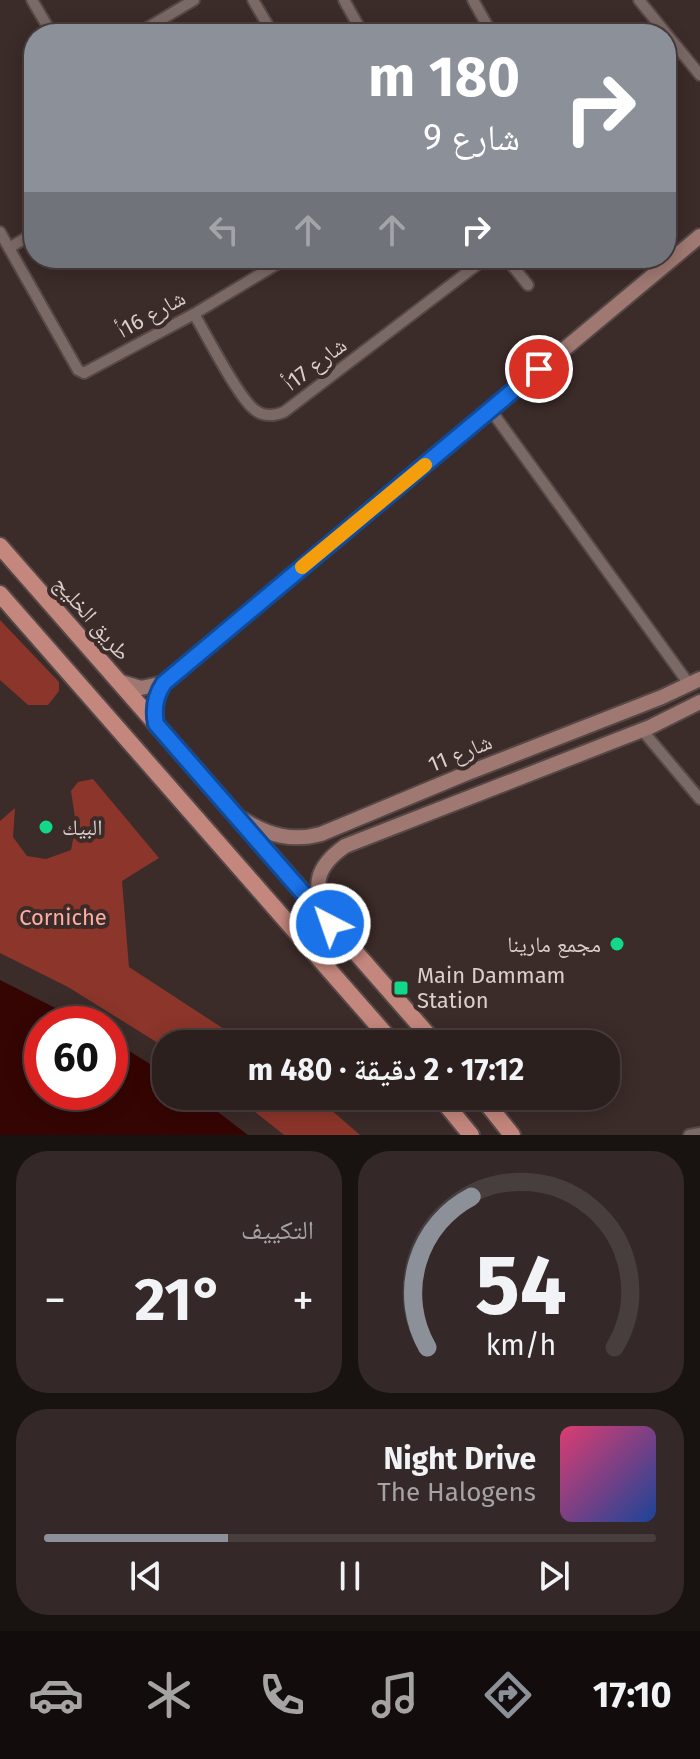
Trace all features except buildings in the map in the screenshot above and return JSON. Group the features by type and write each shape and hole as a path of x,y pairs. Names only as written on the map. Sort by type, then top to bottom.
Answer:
{"main road":[{"name":"طريق الخليج","path":"0,546 424,1030"},
{"path":"0,594 382,1030"},
{"path":"0,602 22,619"},
{"path":"450,1110 471,1135"},
{"path":"493,1110 512,1135"}],"street":[{"path":"32,0 46,24"},
{"path":"154,24 194,0"},
{"path":"253,0 267,24"},
{"path":"344,0 357,24"},
{"path":"473,0 486,24"},
{"path":"639,0 656,24"},
{"path":"676,49 700,75"},
{"path":"0,232 9,248 24,239"},
{"path":"676,251 700,236"},
{"name":"شارع 16أ","path":"9,248 77,367 84,373 194,314 270,268"},
{"name":"شارع 17أ","path":"194,314 252,408 273,416 284,412 473,268"},
{"path":"514,268 528,285"},
{"path":"156,724 155,703 164,683 490,409 651,268"},
{"path":"490,409 694,681"},
{"path":"118,681 141,688 164,683"},
{"name":"شارع 11","path":"236,815 258,829 286,838 309,838 662,697 694,681"},
{"name":"شارع 11","path":"330,924 321,904 319,876 331,856 345,846 642,730 700,702"},
{"path":"642,730 700,799"},
{"path":"465,774 473,795"},
{"path":"502,1121 523,1135"},
{"path":"689,1135 700,1133"}],"green space":[{"path":"0,620 59,682 59,691 48,705 28,705 0,680"},
{"name":"Corniche","path":"93,779 159,858 122,881 129,967 226,1030 152,1030 152,1039 128,1024 128,1006 99,1006 0,953 0,821 15,808 13,837 27,856 46,859 71,850 76,824 71,791 78,782"},
{"path":"253,1110 331,1110 360,1135 284,1135"}],"shaded area":[{"path":"0,980 51,1006 24,1006 24,1110 128,1110 128,1050 152,1065 152,1110 215,1110 248,1135 0,1135"}],"slow traffic":[{"path":"302,567 425,465"}],"place":[{"name":"البيك","path":"46,827"},
{"name":"مجمع مارينا","path":"617,944"},
{"name":"Main Dammam Station","path":"401,988"}],"route":[{"path":"330,924 156,724 154,710 157,696 164,683 539,369"}]}
